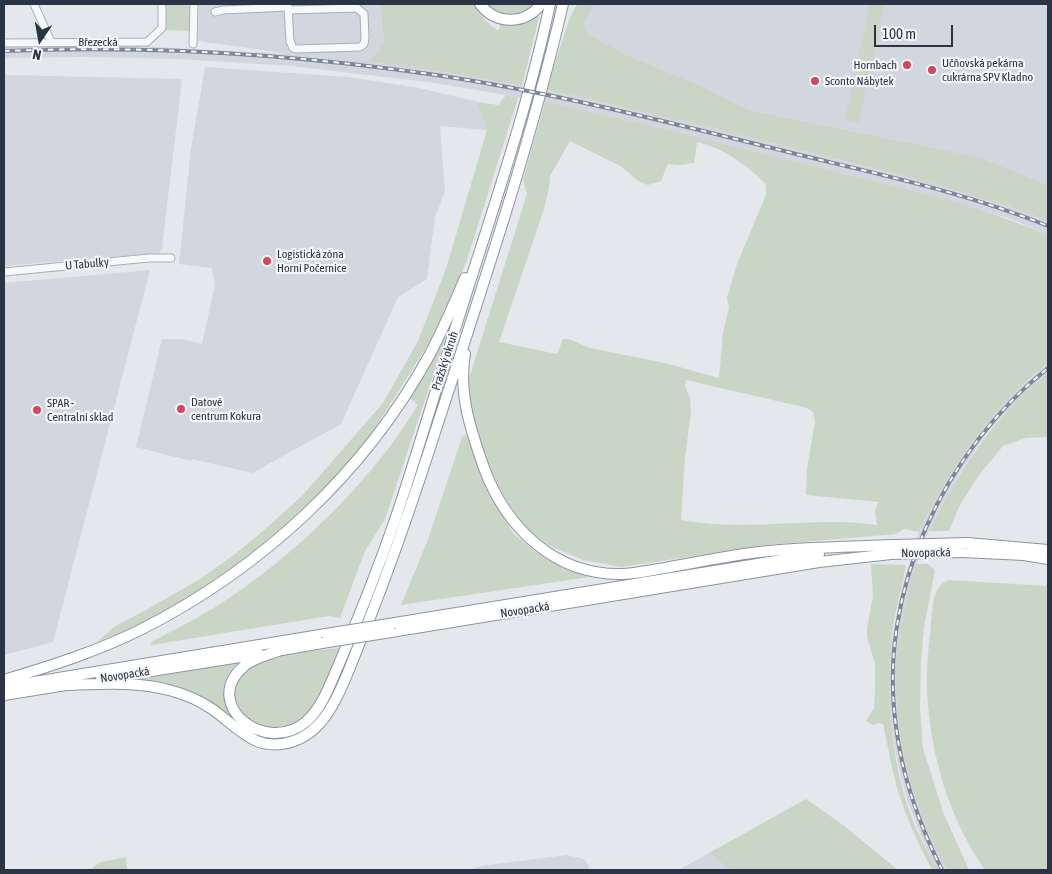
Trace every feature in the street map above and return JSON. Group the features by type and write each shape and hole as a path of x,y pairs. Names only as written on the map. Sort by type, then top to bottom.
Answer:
{"highway":[{"path":"480,4 494,16 511,20 528,16 541,4"},
{"name":"Pražský okruh","path":"281,650 254,660 239,670 233,682 231,703 234,712 247,725 260,731 274,733 289,731 306,721 317,710 326,694 343,654 395,520 529,91 550,4"},
{"name":"Pražský okruh","path":"65,685 130,685 169,690 207,706 250,739 273,744 288,742 308,734 318,725 332,706 371,614 400,538 472,318 525,147 554,46 563,4"},
{"path":"554,46 571,4"},
{"path":"4,680 91,652 140,630 179,609 230,576 261,553 311,510 353,465 413,383 441,333 490,220"},
{"path":"472,318 464,360 463,385 468,416 477,446 486,473 502,506 524,534 548,554 587,570 620,574 770,551 893,550"},
{"name":"Novopacká","path":"965,548 1048,559"},
{"name":"Novopacká","path":"4,687 324,639 819,554 965,548 1048,550"},
{"name":"Novopacká","path":"4,695 281,650 324,639"}],"street":[{"path":"34,4 51,42"},
{"name":"Březecká","path":"4,43 147,42 162,28 162,4"},
{"path":"193,44 194,4"},
{"path":"215,12 222,10 288,7 357,8 364,14 364,44 360,47 293,48 290,41 288,7"},
{"name":"U Tabulky","path":"4,272 149,258 171,258"}],"shaded area":[{"path":"199,4 380,4 384,43 370,62 437,71 560,93 659,115 920,180 976,195 1048,221 1048,234 1008,218 917,192 656,127 506,95 435,83 292,66 178,59 4,58 4,47 21,46 137,46 290,54 198,41"},
{"path":"595,4 1048,4 1048,185 969,155 754,111 740,106 704,87 627,55 587,33 582,22"},
{"path":"205,67 349,77 419,88 478,102 487,130 440,126 445,192 435,216 427,279 398,297 341,424 252,473 192,459 191,461 136,447 162,339 183,339 202,344 215,285 212,268 179,264 191,149"},
{"path":"4,75 182,79 162,248 159,253 4,266"},
{"path":"150,270 53,642 4,655 4,283"},
{"path":"1048,363 1048,373 1002,416 984,437 959,474 926,536 908,592 898,652 899,724 906,763 915,797 946,870 937,870 921,836 907,799 898,765 891,725 890,651 901,590 919,532 942,487 964,451 996,410"},
{"path":"709,853 730,870 679,870"},
{"path":"567,855 584,859 588,864 589,870 469,870 481,866"}],"green space":[{"path":"166,4 190,4 190,31 166,30"},
{"path":"380,4 473,4 486,21 498,31 501,23 519,24 537,16 539,17 522,86 437,71 369,62 384,43"},
{"path":"485,4 537,4 524,13 511,16 498,12"},
{"path":"577,4 595,4 583,22 587,33 627,55 704,87 740,106 754,111 969,155 1048,185 1048,221 988,200 897,174 675,119 546,90 570,17"},
{"path":"870,4 885,4 859,122 845,118"},
{"path":"506,95 518,98 467,260 438,329 375,428 347,464 297,516 247,557 183,602 137,626 97,642 114,627 200,579 256,537 302,496 383,403 418,341 446,269 487,130 478,102 498,105"},
{"path":"545,102 656,127 973,207 1048,234 1048,363 1007,401 973,440 945,483 919,532 904,529 896,534 768,545 621,567 583,560 548,545 525,527 505,498 489,468 473,416 467,385 527,194 523,179","holes":["570,141 622,167 638,181 648,185 661,181 668,164 694,163 697,142 735,158 766,184 766,195 737,264 727,298 729,307 723,333 719,378 665,363 590,348 569,339 563,339 557,354 499,342 544,209 550,176","686,380 807,408 813,412 815,422 807,468 806,495 879,502 875,510 877,525 838,522 740,525 681,520 685,458 691,412 690,398 685,386"]},
{"path":"449,328 385,519 365,551 340,618 329,616 151,645 151,642 214,608 262,574 308,536 350,494 388,449 418,405 409,397"},
{"path":"1048,373 1048,437 1026,438 1003,446 979,475 960,505 949,531 929,531 953,486 979,445 1028,390"},
{"path":"466,434 486,487 514,534 536,552 556,563 596,576 401,605 427,542 462,437"},
{"path":"871,564 906,565 895,614 891,644 889,689 892,735 906,802 919,835 938,870 932,870 905,812 883,724 873,725 866,721 874,708 875,690 875,664 867,637 873,596"},
{"path":"917,564 928,564 935,570 924,627 921,660 920,709 923,748 943,812 969,870 947,870 924,822 915,797 902,745 896,692 896,665 900,631 908,593"},
{"path":"949,580 1048,586 1048,870 985,870 961,829 944,785 932,738 927,674 934,598 939,587"},
{"path":"339,648 316,706 302,722 272,731 242,717 233,696 236,682 245,671 258,663 274,657"},
{"path":"239,662 228,674 224,689 231,719 138,681 138,679"},
{"path":"806,799 843,825 898,870 730,870 709,853"},
{"path":"126,857 127,870 92,870 93,867 101,862"}],"railway":[{"path":"4,51 112,49 220,53 382,68 479,82 607,108 913,183 981,202 1048,226"},
{"path":"942,870 919,818 902,764 896,726 893,676 897,625 908,576 926,528 949,482 978,440 1011,402 1048,368"}],"place":[{"name":"Hornbach","path":"907,65"},
{"name":"Učňovská pekárna cukrárna SPV Kladno","path":"932,70"},
{"name":"Sconto Nábytek","path":"815,81"},
{"name":"Logistická zóna Horní Počernice","path":"267,261"},
{"name":"Datové centrum Kokura","path":"181,409"},
{"name":"SPAR - Centralní sklad","path":"37,410"}]}
